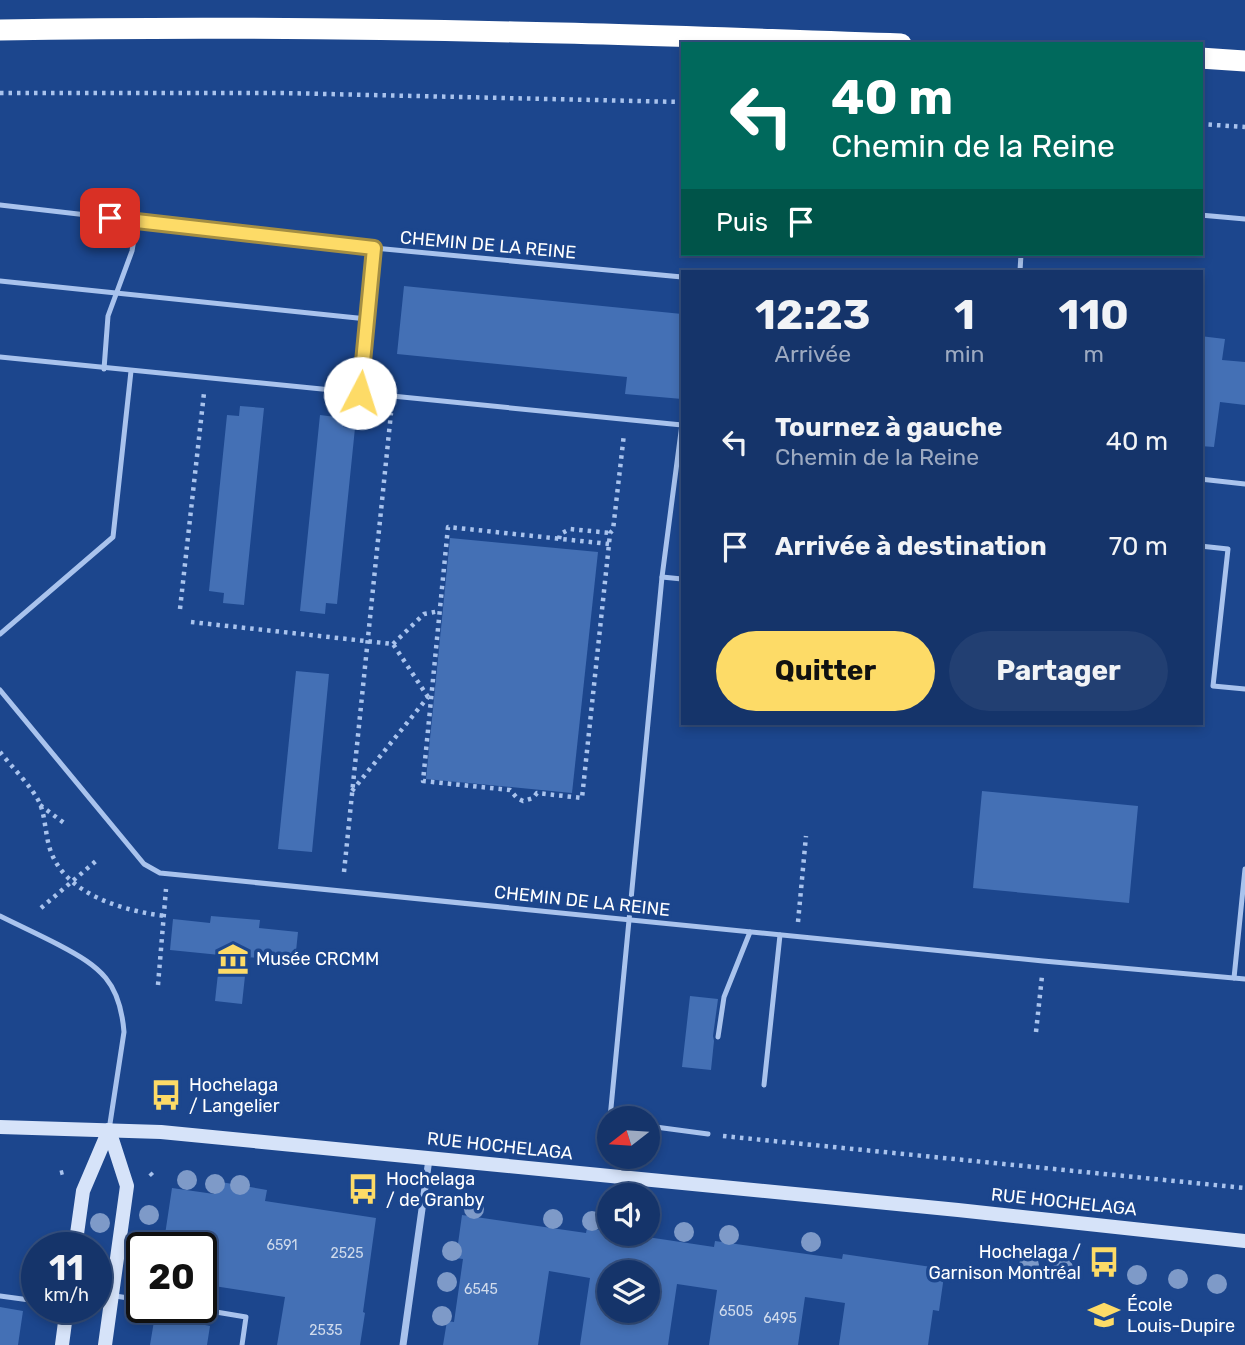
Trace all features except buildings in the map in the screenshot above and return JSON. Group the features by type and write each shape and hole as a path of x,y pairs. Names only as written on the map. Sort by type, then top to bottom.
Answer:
{"highway":[{"path":"0,30 248,28 463,31 834,42"},
{"path":"1203,58 1245,61"}],"main road":[{"name":"RUE HOCHELAGA","path":"0,1127 148,1131 958,1210 1245,1241"},
{"path":"77,1232 83,1191 109,1130"},
{"path":"109,1130 127,1186 112,1295"},
{"path":"62,1345 65,1323"},
{"path":"105,1345 108,1323"}],"street":[{"path":"403,1345 429,1158"}],"lane":[{"name":"CHEMIN DE LA REINE","path":"0,205 374,248 681,277"},
{"path":"1203,215 1245,219"},
{"path":"104,369 108,316 132,251 137,221"},
{"path":"360,393 374,248"},
{"path":"0,281 367,319"},
{"path":"0,357 681,425"},
{"path":"0,634 113,537 131,371"},
{"path":"611,1106 662,577 681,433"},
{"path":"1203,479 1245,484"},
{"path":"1203,546 1228,549 1213,686 1245,689"},
{"path":"662,577 681,579"},
{"name":"CHEMIN DE LA REINE","path":"0,690 144,864 160,873 1245,979"},
{"path":"1234,978 1245,869"},
{"path":"0,916 87,960 106,977 117,996 124,1032 109,1130"},
{"path":"718,1037 724,997 750,932"},
{"path":"764,1085 780,935"},
{"path":"660,1128 708,1134"},
{"path":"112,1295 126,1297"},
{"path":"0,1296 21,1299"},
{"path":"217,1312 246,1317 242,1345"}],"path":[{"path":"0,93 282,93 681,102"},
{"path":"1203,124 1245,127"},
{"path":"180,609 204,392"},
{"path":"344,872 391,413"},
{"path":"609,544 448,527 423,781 510,790 523,802 537,793 582,798 609,544 610,533 613,530 624,433"},
{"path":"559,539 560,534 570,529 610,533"},
{"path":"393,644 424,614 440,611"},
{"path":"191,622 393,644 430,697"},
{"path":"352,792 430,697"},
{"path":"0,752 35,795 52,855 72,881 110,904 165,916"},
{"path":"40,805 64,822"},
{"path":"796,937 806,836"},
{"path":"41,908 96,860"},
{"path":"158,985 166,885"},
{"path":"1036,1032 1042,976"},
{"path":"708,1134 1245,1188"}],"place":[{"name":"Musée CRCMM","path":"233,959"},
{"name":"Hochelaga / Langelier","path":"166,1095"},
{"name":"Hochelaga / de Granby","path":"363,1189"},
{"name":"Hochelaga / Garnison Montréal","path":"1104,1262"},
{"name":"École Louis-Dupire","path":"1104,1315"}],"route":[{"path":"110,218 374,248 360,393"}]}
